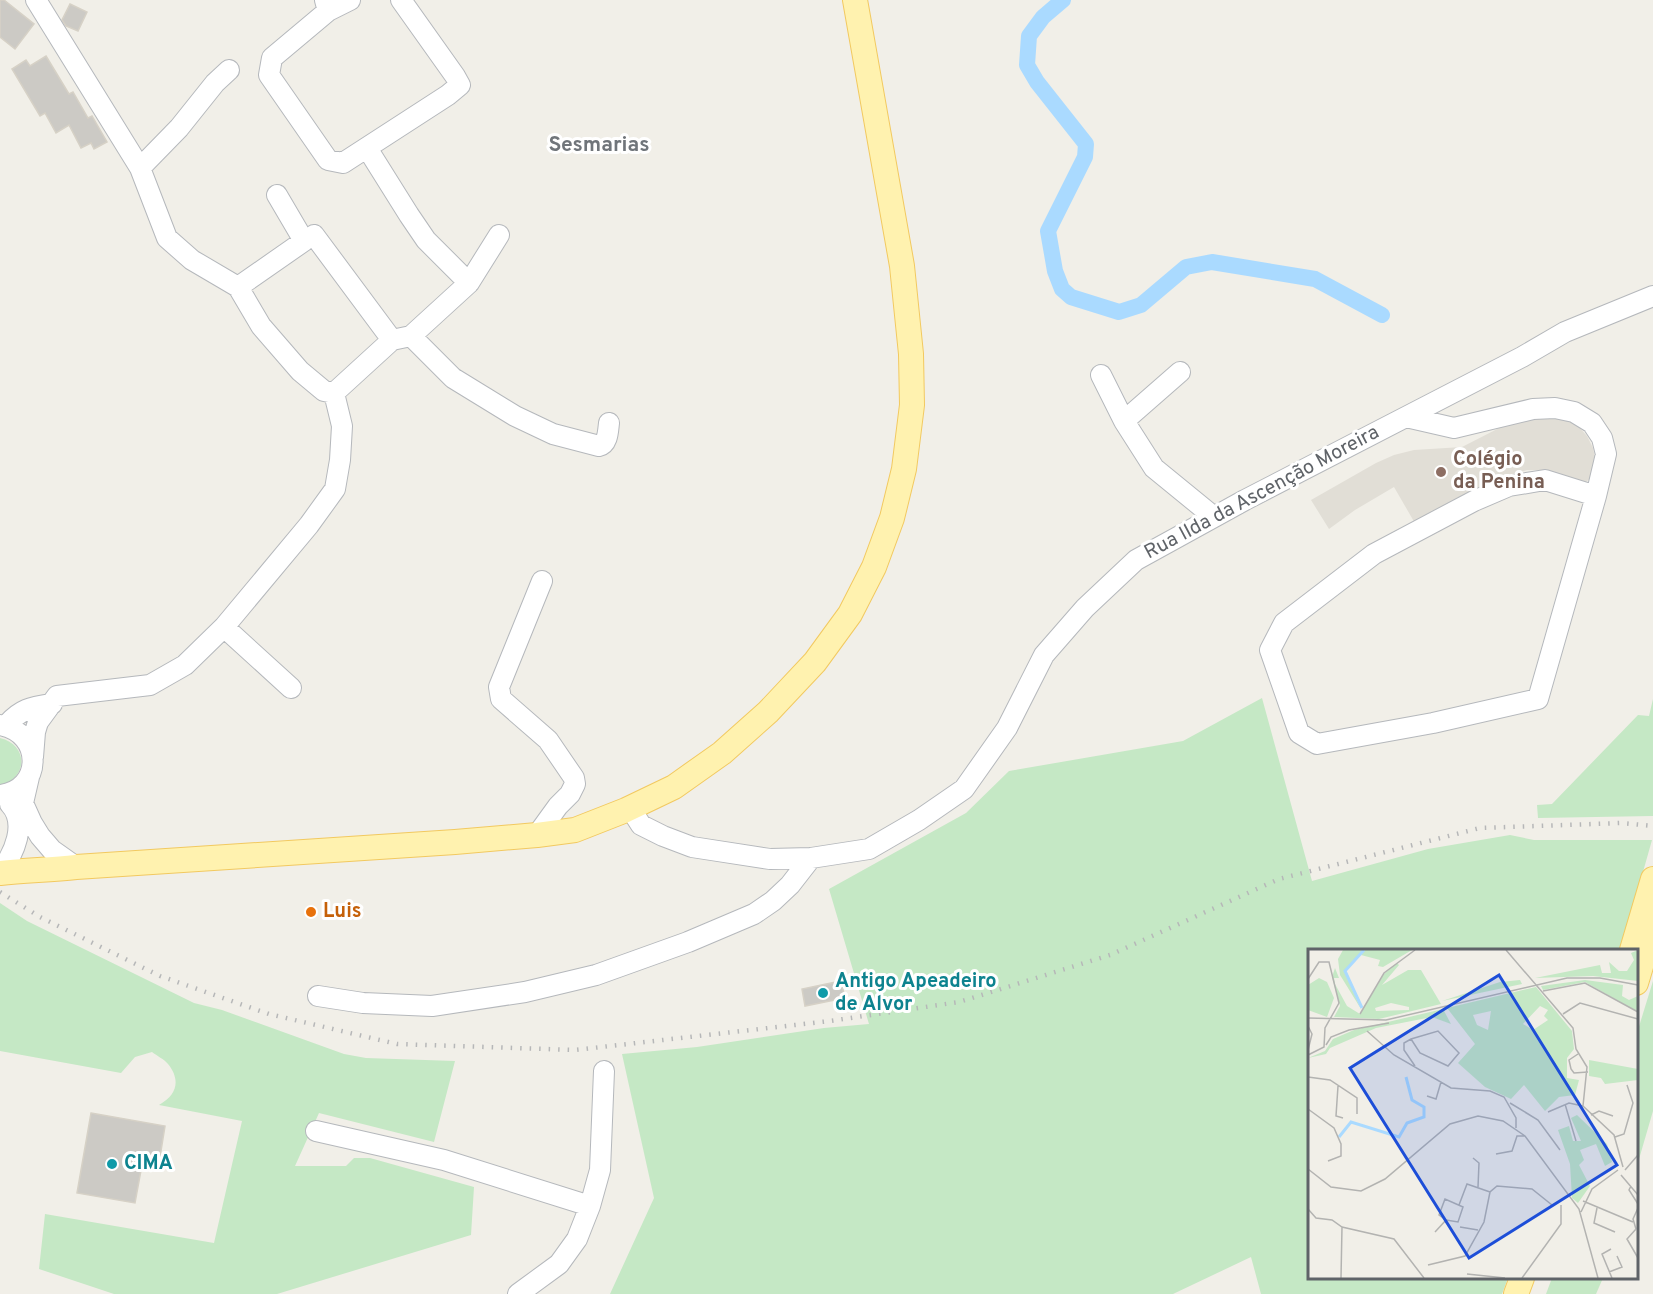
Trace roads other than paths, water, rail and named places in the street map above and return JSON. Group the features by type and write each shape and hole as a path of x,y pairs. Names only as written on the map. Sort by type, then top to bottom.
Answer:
{"main road":[{"path":"0,872 537,835 575,830 674,787 722,753 768,712 815,662 850,614 874,567 892,518 904,469 912,405 911,354 902,266 855,0"},
{"path":"1633,949 1653,879"},
{"path":"1638,975 1653,926"},
{"path":"1516,1294 1522,1279"},
{"path":"1530,1294 1536,1279"}],"street":[{"path":"36,0 140,168 167,238 192,260 238,287 261,326 300,371 324,391 334,393"},
{"path":"350,0 326,6 272,58 269,75 327,160 343,163 460,85 401,0"},
{"path":"140,168 179,128 215,83 229,70"},
{"path":"367,148 426,240 469,283"},
{"path":"277,195 402,338 453,378 515,416 553,434 599,446 606,442 609,423"},
{"path":"238,287 314,235"},
{"path":"334,393 469,283 498,235"},
{"name":"Rua Ilda da Ascenção Moreira","path":"630,808 641,825 692,847 770,859 811,858 869,849 919,820 964,789 1008,728 1044,655 1085,608 1136,560 1522,357 1565,332 1653,296"},
{"path":"1124,421 1180,372"},
{"path":"1101,375 1124,421 1154,468 1214,517"},
{"path":"0,872 27,830 24,803 32,767 35,732 38,722 57,696 150,685 185,665 224,627 309,525 335,489 342,426 334,393"},
{"path":"1406,417 1454,428 1533,409 1555,408 1574,412 1592,423 1602,438 1606,454 1596,496 1538,699 1433,723 1317,744 1299,733 1270,650 1284,623 1374,554 1473,501 1509,486 1545,480 1596,496"},
{"path":"537,835 558,806 570,795 575,784 574,778 548,740 501,699 499,687 542,581"},
{"path":"224,627 291,688"},
{"path":"33,757 26,738 18,731 3,725 29,708 52,704"},
{"path":"0,796 15,791 29,777"},
{"path":"0,796 13,807 37,852 29,870"},
{"path":"27,830 76,867"},
{"path":"318,996 363,1003 432,1006 525,992 596,975 688,942 754,914 790,885 811,858"},
{"path":"518,1294 559,1264 577,1239 590,1206 600,1170 604,1071"},
{"path":"316,1131 444,1160 590,1206"}],"waterway":[{"path":"1063,0 1043,17 1029,36 1027,65 1037,82 1086,144 1085,157 1048,231 1055,271 1062,289 1071,297 1119,312 1141,305 1186,267 1212,262 1315,279 1382,315"}],"railway":[{"path":"0,892 40,917 160,976 269,1014 397,1044 575,1050 830,1021 959,1002 1110,955 1279,879 1480,828 1621,823 1653,826"}],"place":[{"name":"Colégio da Penina","path":"1441,472"},
{"name":"Luis","path":"311,912"},
{"name":"Antigo Apeadeiro de Alvor","path":"823,993"},
{"name":"CIMA","path":"112,1164"}],"district":[{"name":"Sesmarias","path":"599,145"}]}
